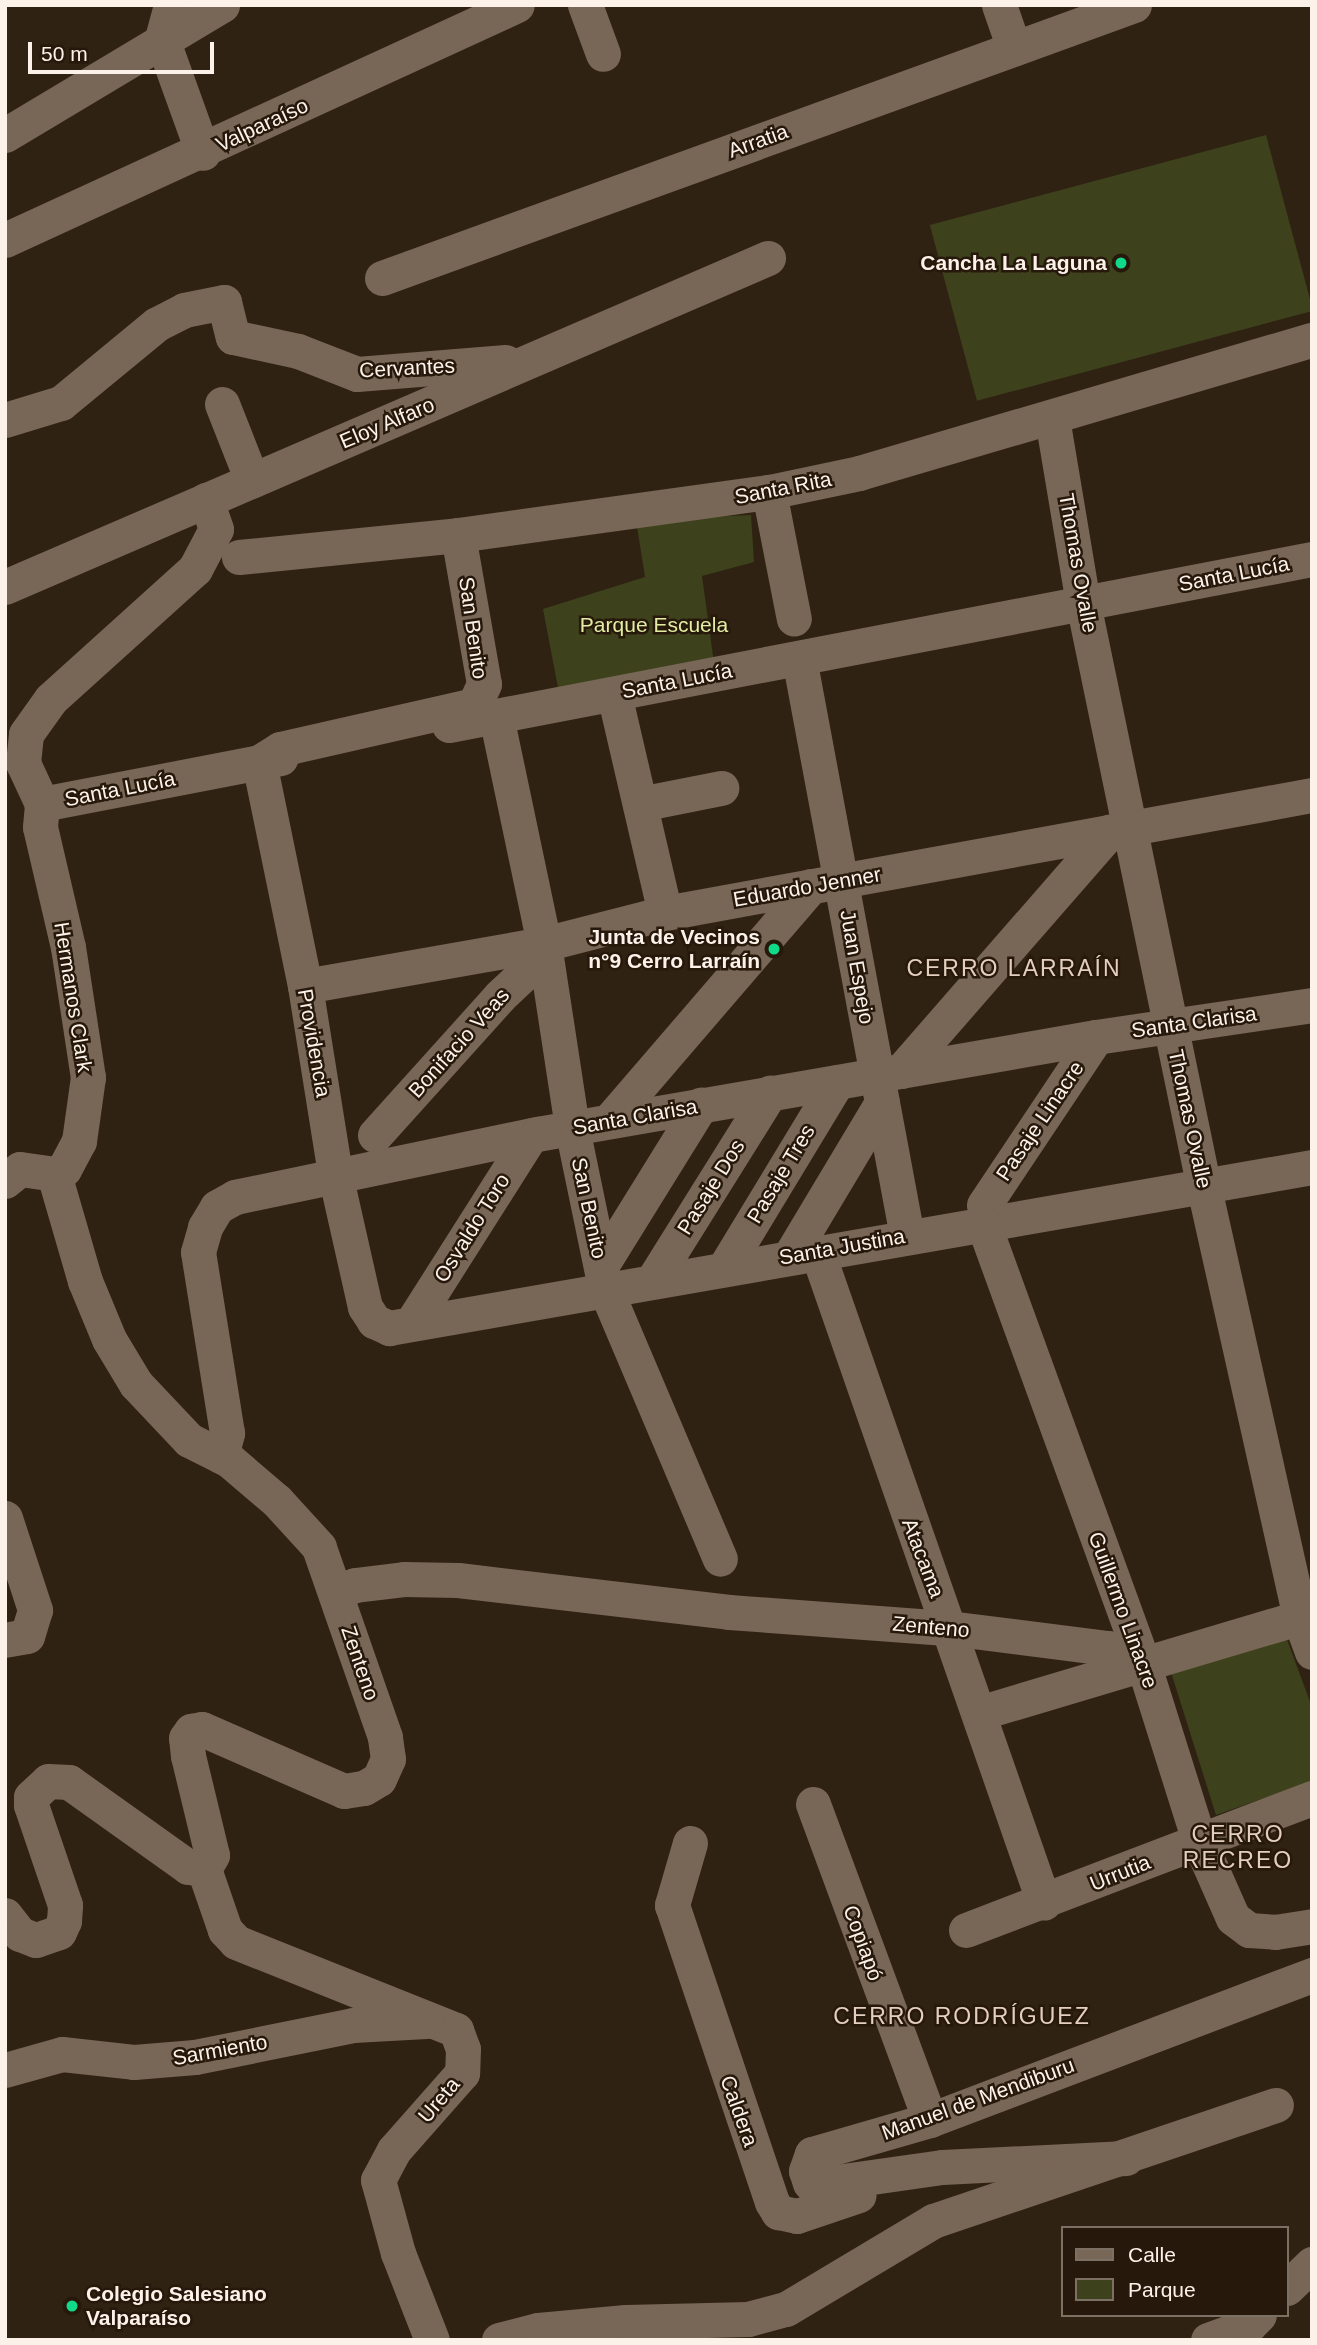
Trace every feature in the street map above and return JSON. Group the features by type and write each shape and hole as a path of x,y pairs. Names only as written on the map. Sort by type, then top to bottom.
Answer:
{"street":[{"path":"171,5 162,39 203,153"},
{"path":"5,135 222,5"},
{"name":"Valparaíso","path":"5,240 203,153 517,5"},
{"path":"585,5 603,54"},
{"path":"999,5 1014,48"},
{"name":"Arratia","path":"382,278 1134,5"},
{"name":"Eloy Alfaro","path":"5,587 541,358 692,287 768,258"},
{"name":"Cervantes","path":"5,419 61,404 157,324 184,310 224,302 233,337 298,351 357,374 541,358"},
{"name":"Santa Rita","path":"239,557 458,535 769,492 859,473 1312,340"},
{"path":"222,404 252,480"},
{"name":"Thomas Ovalle","path":"1052,418 1121,829 1170,1025 1204,1188 1312,1652"},
{"path":"769,492 794,619"},
{"name":"Hermanos Clark","path":"54,1174 64,1168 79,1141 88,1077 70,959 40,827 42,804 23,763 26,734 51,699 195,569 216,528 206,500"},
{"name":"San Benito","path":"259,762 280,749 474,705 484,684 458,535"},
{"name":"Santa Lucía","path":"42,804 1312,559"},
{"name":"Juan Espejo","path":"799,658 826,883 887,1083 907,1236"},
{"path":"614,694 665,913"},
{"name":"San Benito","path":"496,716 545,949 572,1128 603,1277 720,1559"},
{"name":"Providencia","path":"259,762 304,986 335,1174 365,1307 374,1321"},
{"path":"640,804 721,789"},
{"name":"Eduardo Jenner","path":"304,986 545,949 665,913 1312,795"},
{"path":"803,1254 887,1083 1121,829"},
{"path":"609,1121 826,883"},
{"name":"Bonifacio Veas","path":"375,1135 545,949"},
{"name":"Santa Clarisa","path":"221,1456 227,1433 199,1279 198,1252 205,1227 217,1207 235,1197 335,1174 609,1121 837,1082 887,1083 1096,1037 1312,1005"},
{"name":"Pasaje Linacre","path":"984,1214 1096,1037"},
{"name":"Pasaje Tres","path":"725,1267 837,1082"},
{"name":"Pasaje Dos","path":"653,1280 770,1094"},
{"path":"603,1277 701,1105"},
{"name":"Osvaldo Toro","path":"413,1321 531,1135"},
{"name":"Santa Justina","path":"374,1321 389,1328 603,1277 653,1280 907,1236 984,1214 1204,1188 1312,1167"},
{"path":"5,1181 20,1169 54,1174 85,1281 109,1339 165,1419 189,1440 221,1456 277,1501 319,1547 337,1592"},
{"name":"Guillermo Linacre","path":"984,1214 1143,1662 1199,1841 1233,1918 1249,1930 1275,1932 1312,1926"},
{"name":"Atacama","path":"803,1254 950,1628 1044,1903"},
{"path":"5,1517 35,1610 27,1636 5,1640"},
{"name":"Zenteno","path":"204,1869 212,1855 188,1756 186,1738 191,1731 202,1729 344,1791 364,1788 379,1779 388,1759 385,1737 337,1592 355,1585 404,1579 458,1580 729,1612 950,1628 1108,1648 1143,1662"},
{"path":"979,1713 1143,1662 1306,1617"},
{"path":"5,1915 20,1934 36,1940 59,1932 64,1921 65,1905 31,1805 31,1797 48,1781 69,1782 188,1867 204,1869"},
{"name":"Urrutia","path":"966,1930 1044,1903 1312,1798"},
{"name":"Copiapó","path":"813,1804 930,2120"},
{"name":"Caldera","path":"690,1843 671,1905 720,2057 778,2212 797,2216 942,2167"},
{"name":"Ureta","path":"204,1869 225,1930 236,1942 456,2030 463,2049 462,2073 394,2150 378,2179 398,2252 432,2340"},
{"name":"Manuel de Mendiburu","path":"1126,2158 942,2167 816,2185 810,2183 806,2171 812,2154 930,2120 1312,1975"},
{"name":"Sarmiento","path":"5,2070 62,2054 134,2062 195,2057 353,2025 436,2020"},
{"name":"Manuel de Mendiburu","path":"493,2333 626,2322 748,2319 786,2309 933,2221 1126,2158 1276,2105"},
{"path":"1289,2286 1312,2264"},
{"path":"1208,2340 1254,2327"}],"green space":[{"name":"Cancha La Laguna","path":"1266,135 1312,311 977,401 930,225"},
{"name":"Parque Escuela","path":"751,515 754,562 702,576 714,663 559,693 543,609 645,577 636,520"},
{"path":"1286,1637 1312,1707 1312,1781 1216,1815 1170,1669"}],"place":[{"name":"Cancha La Laguna","path":"1121,263"},
{"name":"Junta de Vecinos n°9 Cerro Larraín","path":"774,949"},
{"name":"Colegio Salesiano Valparaíso","path":"72,2306"}],"district":[{"name":"CERRO LARRAÍN","path":"1014,968"},
{"name":"CERRO RECREO","path":"1238,1847"},
{"name":"CERRO RODRÍGUEZ","path":"962,2016"}]}
